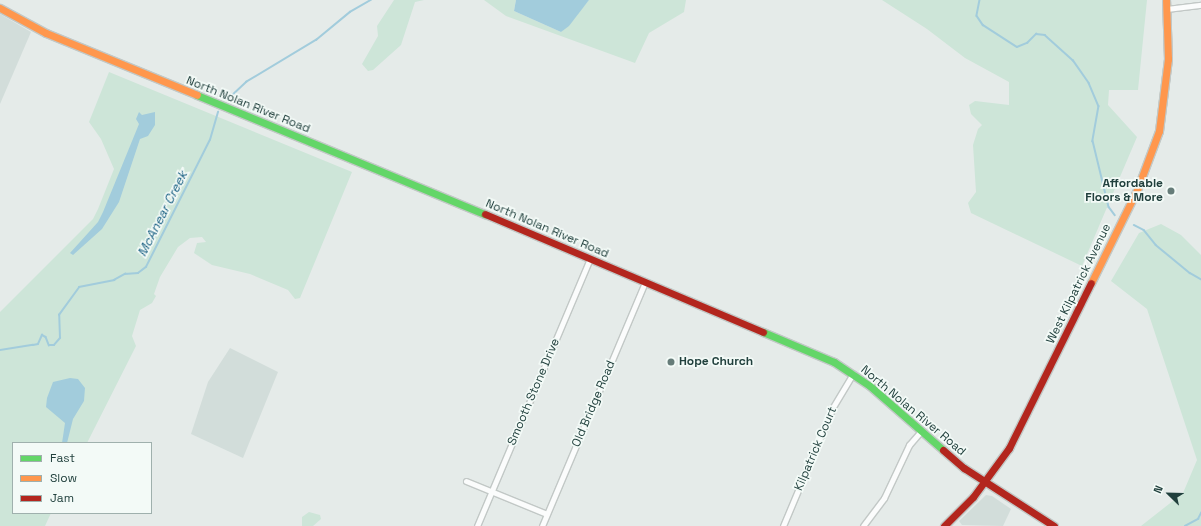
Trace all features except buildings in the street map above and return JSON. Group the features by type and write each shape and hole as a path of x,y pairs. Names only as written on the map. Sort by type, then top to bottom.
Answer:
{"main road":[{"name":"West Kilpatrick Avenue","path":"944,526 984,482 1016,435 1144,176 1158,131 1166,87 1168,59 1166,0"},
{"name":"North Nolan River Road","path":"0,8 46,33 834,362 853,374 984,482 1054,526"}],"street":[{"path":"1167,9 1201,5"},
{"name":"Smooth Stone Drive","path":"477,526 590,259"},
{"name":"Old Bridge Road","path":"542,526 645,282"},
{"name":"Kilpatrick Court","path":"783,526 833,407 853,374"},
{"path":"863,526 884,498 909,445 921,431"},
{"path":"466,481 547,514"}],"shaded area":[{"path":"0,14 31,32 0,104"},
{"path":"230,348 278,372 243,458 191,434 208,382"},
{"path":"986,495 992,496 1011,509 1003,526 962,525 959,521"}],"green space":[{"path":"394,0 424,0 415,2 401,45 373,70 368,71 362,64 378,36 377,26"},
{"path":"484,0 516,0 514,11 561,32 589,0 686,0 684,12 649,33 635,63 506,16"},
{"path":"882,0 1147,0 1138,90 1109,90 1108,105 1137,137 1082,266 971,213 968,203 976,192 973,145 978,129 982,125 971,114 969,105 975,101 1009,105 1009,82 965,58 927,29"},
{"path":"109,72 352,172 300,298 295,299 288,290 250,274 212,265 194,253 197,243 206,242 202,237 190,238 178,247 160,277 154,294 156,296 152,303 140,310 132,336 136,346 88,442 12,442 12,514 51,514 45,526 0,526 0,312 93,219 98,209 114,169 101,139 89,122"},
{"path":"1161,224 1181,235 1201,255 1201,526 1141,526 1183,493 1197,460 1147,309 1111,281 1139,233"},
{"path":"309,512 320,515 321,519 313,526 302,526 302,517"}],"water":[{"path":"516,0 589,0 569,26 561,32 514,11"},
{"path":"139,112 142,115 155,112 155,125 148,136 140,139 119,202 102,229 73,255 70,253 98,222 103,212 139,124 136,119"},
{"path":"70,378 78,379 85,388 84,401 73,419 67,442 62,442 65,423 46,407 47,398 53,382"}],"waterway":[{"name":"McAnear Creek","path":"228,99 246,82 316,40 350,12 371,0"},
{"name":"McAnear Creek","path":"980,0 977,16 983,25 1017,47 1027,43 1036,34 1045,35 1073,60 1089,83 1099,106 1093,141 1109,207 1115,215"},
{"name":"McAnear Creek","path":"0,350 38,344 42,335 46,337 49,345 54,345 60,338 59,315 79,287 114,280 125,274 138,273 146,267 210,140 218,112"},
{"name":"McAnear Creek","path":"1134,225 1144,230 1156,245 1190,273 1201,279"},
{"path":"1185,526 1198,519 1201,513"}],"traffic: fast":[{"path":"197,95 485,214"},
{"path":"763,332 834,362 870,386 943,450"}],"traffic: slow":[{"path":"1091,283 1137,190 1159,131 1168,59 1166,0"},
{"path":"0,8 46,33 197,95"}],"traffic: jam":[{"path":"485,214 763,332"},
{"path":"944,526 973,497 1009,448 1091,283"},
{"path":"943,450 964,468 1054,526"}],"place":[{"name":"Affordable Floors & More","path":"1171,191"},
{"name":"Hope Church","path":"671,362"}]}
